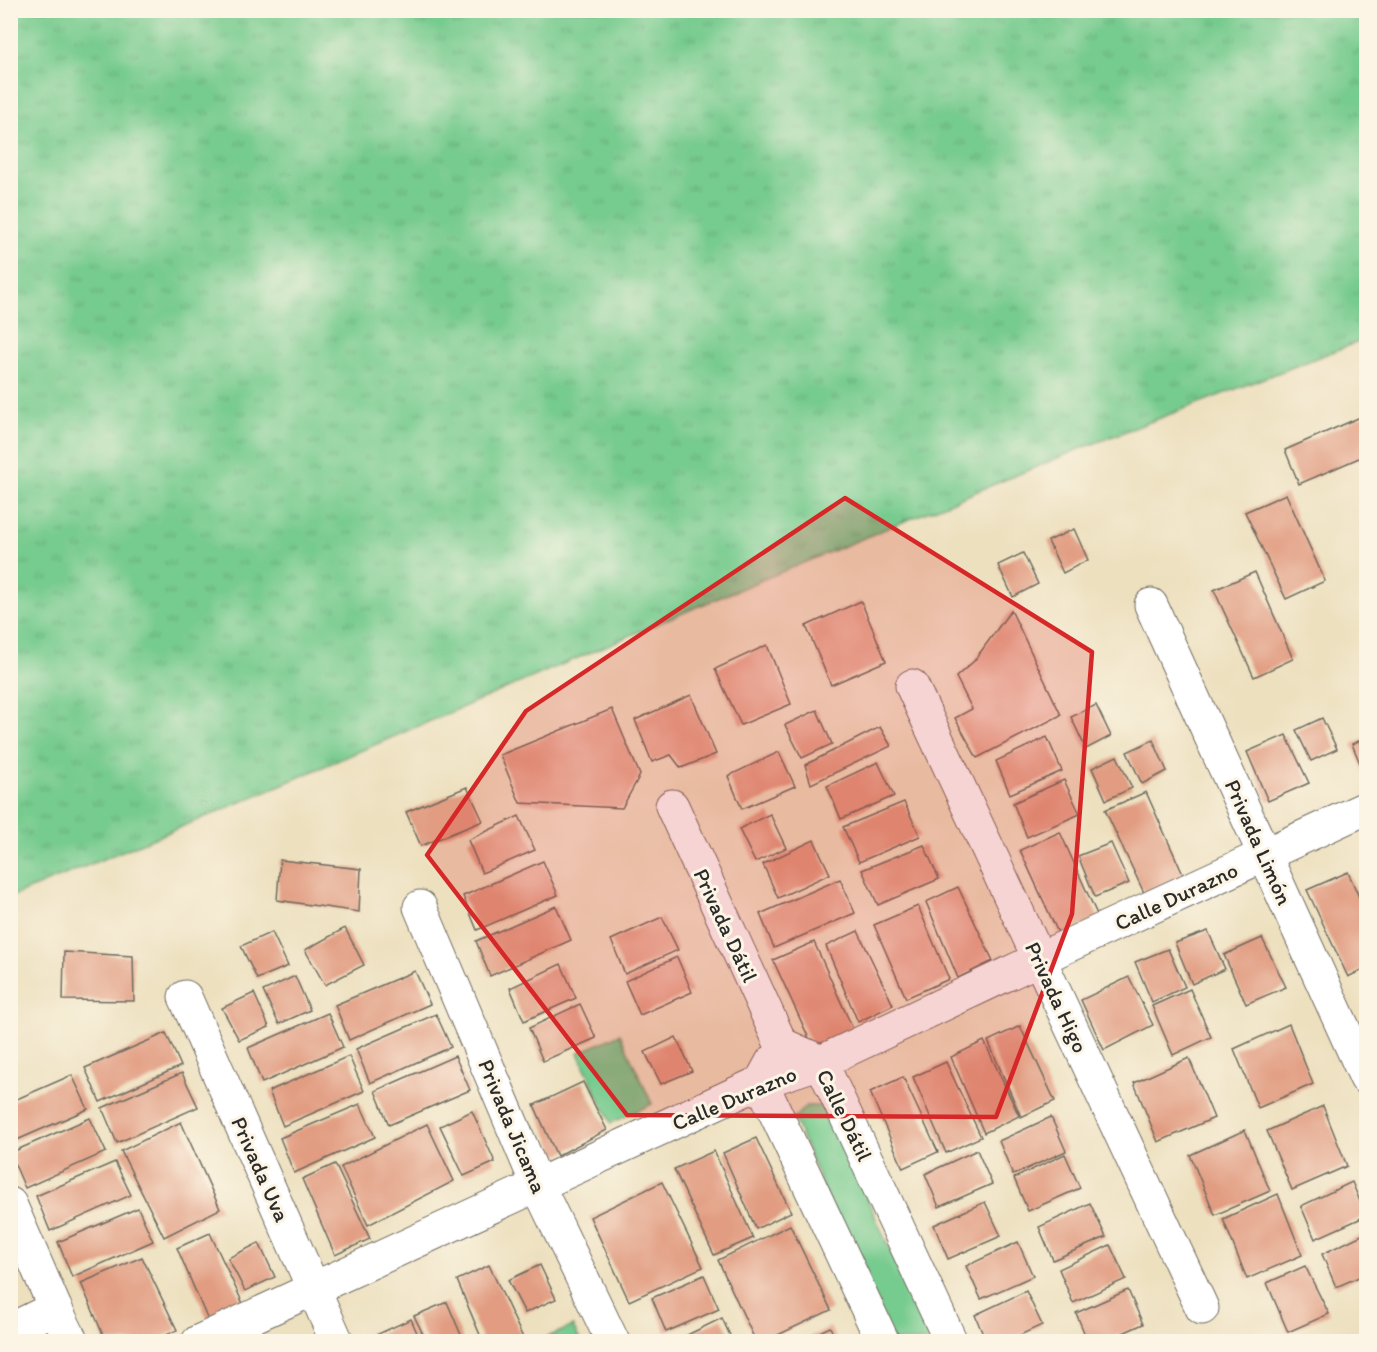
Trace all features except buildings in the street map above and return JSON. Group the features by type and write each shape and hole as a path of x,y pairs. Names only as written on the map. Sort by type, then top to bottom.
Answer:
{"street":[{"name":"Privada Limón","path":"1151,605 1366,1078"},
{"name":"Privada Higo","path":"912,686 1202,1308"},
{"name":"Privada Dátil","path":"672,806 781,1044"},
{"name":"Calle Durazno","path":"198,1341 761,1082 821,1062 1366,808"},
{"name":"Privada Jicama","path":"420,907 538,1185 613,1341"},
{"name":"Privada Uva","path":"185,997 337,1341"},
{"name":"Calle Dátil","path":"781,1044 821,1062 951,1341"},
{"path":"781,1044 761,1082 883,1341"},
{"path":"10,1204 55,1308 72,1341"},
{"path":"10,1330 55,1308"}],"highlighted area":[{"path":"845,498 1092,652 1072,914 996,1117 627,1115 427,855 526,711"}],"green space":[{"path":"11,10 1366,11 1366,339 1082,448 699,606 215,813 11,897"},
{"path":"620,1034 652,1104 611,1123 578,1053"},
{"path":"806,1106 820,1106 831,1117 930,1341 887,1341 794,1118"},
{"path":"573,1326 580,1341 539,1341"}]}
